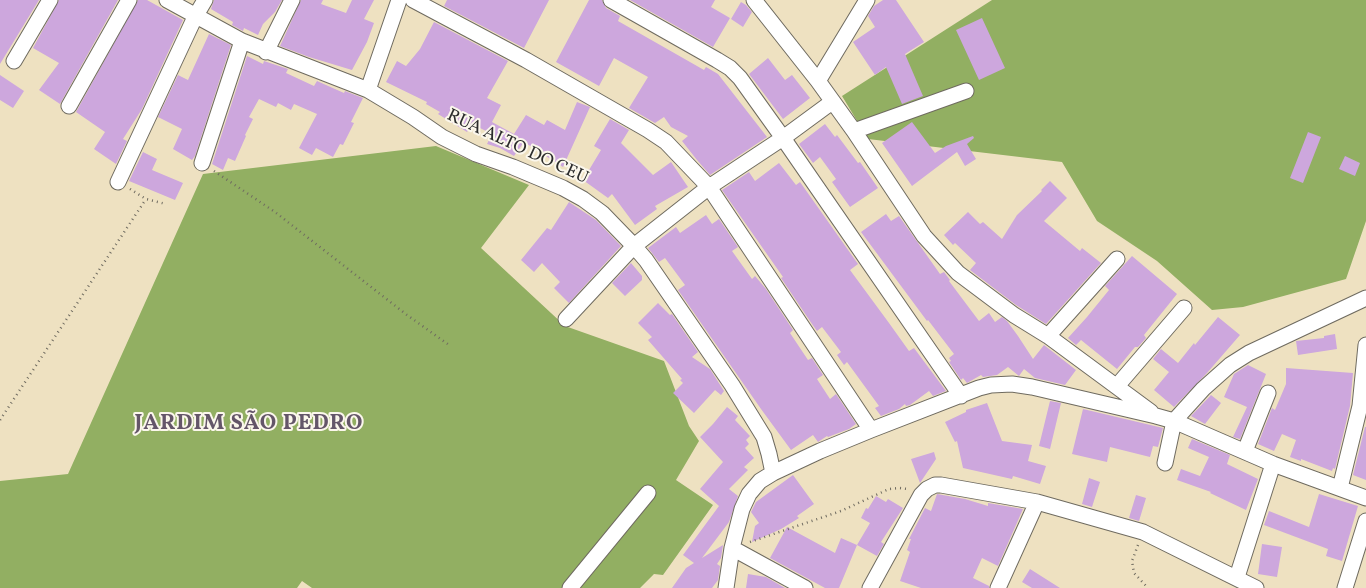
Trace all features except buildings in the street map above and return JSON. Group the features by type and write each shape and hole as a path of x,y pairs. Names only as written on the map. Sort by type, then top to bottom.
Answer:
{"street":[{"path":"14,61 50,0"},
{"path":"69,106 129,0"},
{"name":"RUA ALTO DO CEU","path":"167,0 242,42 368,90 442,137 476,154 564,188 584,199 602,213 634,246 732,385 764,438 773,474"},
{"path":"118,182 195,17 205,0"},
{"path":"266,52 292,0"},
{"path":"368,90 399,0"},
{"path":"413,0 526,60 666,142 709,187 871,430"},
{"path":"612,0 730,68 740,78 961,396"},
{"path":"754,0 818,81 924,236 958,273 1014,315 1048,336 1156,416"},
{"path":"818,81 867,0"},
{"path":"202,163 242,42"},
{"path":"854,131 966,91"},
{"path":"566,319 634,246 709,187 783,138 832,102"},
{"path":"1048,336 1117,259"},
{"path":"1165,463 1174,421 1204,389 1230,366 1249,353 1366,298"},
{"path":"1117,386 1184,308"},
{"path":"1340,488 1360,406 1366,345"},
{"path":"726,588 732,548 742,509 750,494 760,482 773,474 871,430 985,387 1012,384 1174,421 1273,464 1366,498"},
{"path":"1245,451 1268,393"},
{"path":"1236,578 1273,464"},
{"path":"870,588 921,495 935,485 942,485 1037,502 1143,532 1256,588"},
{"path":"570,588 648,493"},
{"path":"998,588 1037,502"},
{"path":"1345,588 1366,521"},
{"path":"732,548 805,588"}],"path":[{"path":"202,163 275,212 407,315 449,345"},
{"path":"118,182 146,199 166,204"},
{"path":"0,420 146,199"},
{"path":"732,548 841,511 889,489 900,488 921,495"},
{"path":"1143,532 1132,561 1134,573 1148,588"}],"green space":[{"path":"992,0 1366,0 1366,221 1346,279 1243,307 1212,310 1157,261 1097,221 1062,162 868,139 842,96"},
{"path":"436,146 529,185 481,248 565,326 664,361 689,426 699,441 676,480 713,505 663,575 654,574 640,588 312,588 302,581 297,588 0,588 0,481 68,474 203,174"}],"district":[{"name":"JARDIM SÃO PEDRO","path":"249,425"}]}
